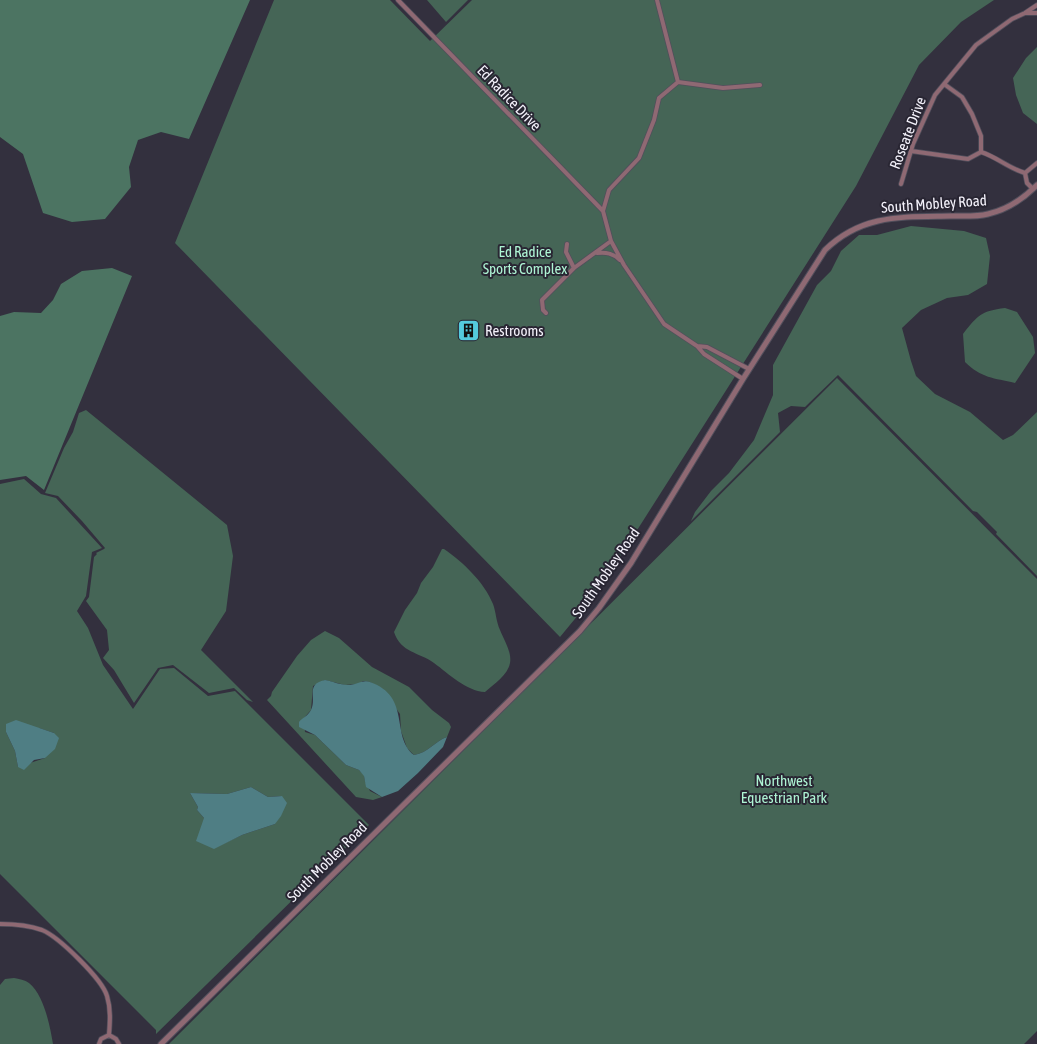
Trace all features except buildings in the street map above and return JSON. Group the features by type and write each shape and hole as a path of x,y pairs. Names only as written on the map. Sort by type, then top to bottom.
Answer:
{"street":[{"name":"Ed Radice Drive","path":"398,0 603,211 611,242 624,265 664,324 697,346 704,354 743,379"},
{"path":"657,0 678,82"},
{"name":"Roseate Drive","path":"901,184 911,151 935,95 976,45 1037,4"},
{"name":"Roseate Drive","path":"1025,13 1037,12"},
{"path":"603,211 609,190 639,158 654,120 659,98 678,82 723,88 760,85"},
{"path":"944,84 962,97 972,114 982,136 981,152"},
{"path":"911,151 968,159 981,152 990,155 1006,166 1026,173"},
{"path":"1026,173 1037,164"},
{"path":"1026,173 1027,183 1035,187"},
{"name":"South Mobley Road","path":"161,1044 580,631 631,563 817,260 837,238 855,228 876,220 990,214 1004,209 1021,199 1035,187"},
{"path":"546,314 543,310 542,300 574,268 611,242"},
{"path":"567,244 566,252 574,268"},
{"path":"594,253 603,252 615,255 624,265"},
{"path":"697,346 707,347 749,369"},
{"path":"0,924 22,925 44,931 60,942 100,983 107,995 110,1011 109,1035"},
{"path":"99,1044 101,1040 109,1035"},
{"path":"109,1035 116,1039 119,1044"}],"green space":[{"name":"Ed Radice Sports Complex","path":"274,0 390,0 430,41 472,0 994,0 961,22 919,65 856,186 620,557 588,603 560,637 175,243"},
{"path":"427,0 468,0 446,22"},
{"path":"1037,47 1037,124 1023,113 1016,95 1013,78 1026,58"},
{"path":"911,226 964,231 986,238 990,256 987,284 968,295 947,298 921,310 902,328 916,376 935,394 970,412 1003,440 1013,435 1037,412 1037,576 996,534 997,532 977,512 973,511 838,375 805,407 791,406 778,413 780,432 691,521 695,512 711,491 729,473 754,440 773,395 773,365 817,285 831,271 841,251 859,235 877,235"},
{"path":"1005,308 1017,312 1033,337 1035,353 1015,383 982,374 965,362 963,334 981,315"},
{"name":"Northwest Equestrian Park","path":"837,378 1037,579 1037,1031 1024,1044 169,1044"},
{"path":"86,410 227,525 233,556 226,611 201,650 253,702 247,700 234,688 209,693 173,665 158,668 134,703 114,670 103,658 109,650 107,630 86,601 89,597 94,557 96,553 105,548 58,496 45,493 64,448 73,432 79,413"},
{"path":"24,479 41,494 56,498 102,548 92,552 86,596 77,611 88,628 103,665 133,709 160,669 174,668 208,696 235,691 369,825 156,1034 156,1030 0,874 0,484","holes":["39,728 54,733 45,758 18,767 15,751 6,732","251,787 268,797 282,796 275,824 242,835 214,848 204,818 197,810 198,807 190,793 227,794"]},
{"path":"442,549 451,554 479,580 493,604 499,627 509,650 510,663 507,671 485,692 471,689 428,659 406,648 397,639 394,632"},
{"path":"325,631 339,638 372,667 409,687 432,710 449,723 451,727 447,737 423,752 414,755 407,748 401,731 400,714 382,689 370,682 363,681 358,684 345,685 325,680 313,686 311,710 304,718 305,732 315,735 346,765 359,770 364,775 370,791 382,797 373,800 356,797 267,700 297,656 311,640"},
{"path":"14,978 29,983 39,995 46,1011 53,1044 0,1044 0,985 5,979"}],"shaded area":[{"path":"0,0 250,0 189,139 161,132 138,140 129,167 131,187 105,219 72,222 43,213 23,154 0,137"},
{"path":"112,268 132,276 44,490 26,476 0,480 0,316 14,312 41,313 53,300 61,284 82,271"},
{"path":"325,680 348,685 367,681 383,689 391,697 396,707 403,738 407,747 414,755 423,752 447,737 443,747 398,791 382,797 366,787 364,776 359,770 346,765 315,735 299,727 299,722 308,714 313,705 313,688 319,682"},
{"path":"16,720 54,733 59,738 55,749 45,758 34,760 24,770 18,767 15,751 6,732 6,724"},
{"path":"251,787 268,797 282,796 287,803 275,824 242,835 214,849 196,841 204,818 197,810 198,807 190,793 227,794"}],"place":[{"name":"Restrooms","path":"469,331"}]}
